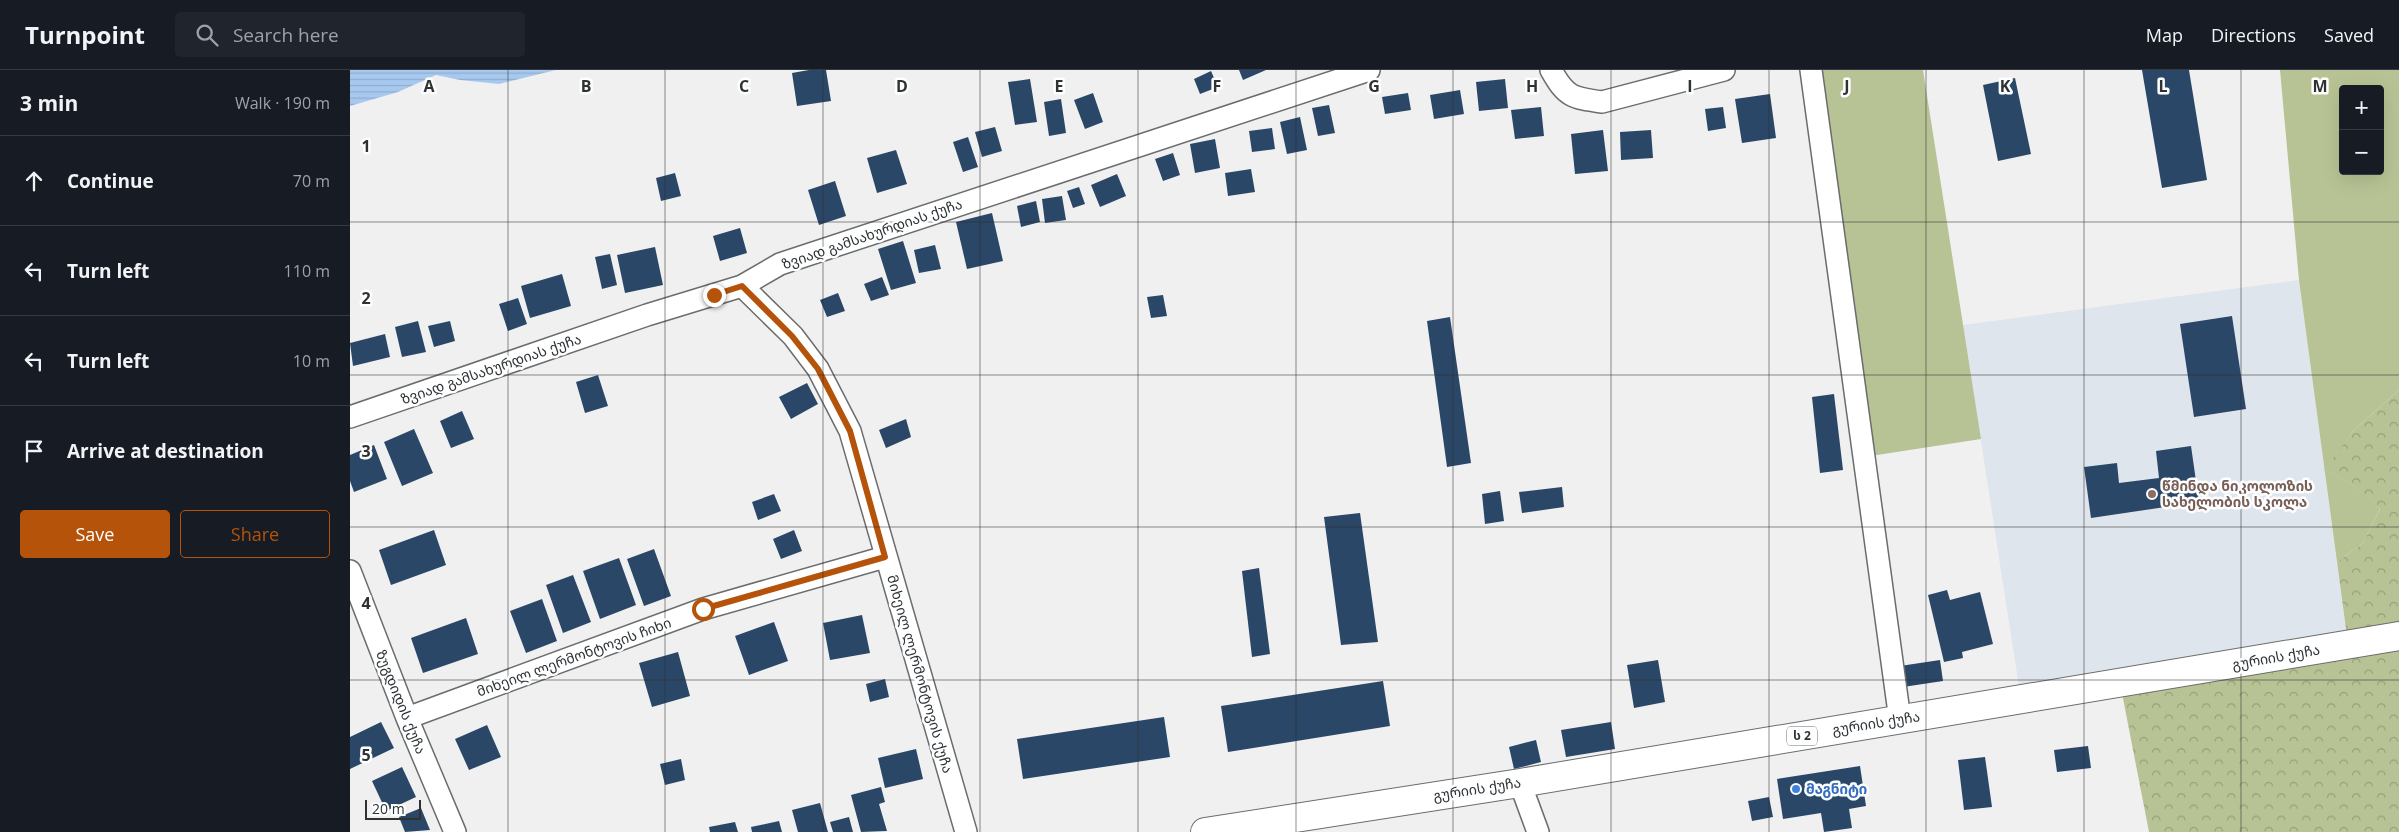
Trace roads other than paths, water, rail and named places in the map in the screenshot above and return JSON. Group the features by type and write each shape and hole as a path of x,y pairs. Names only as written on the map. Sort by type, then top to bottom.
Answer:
{"highway":[{"name":"გურიის ქუჩა","path":"1205,832 1520,783 2399,636"}],"street":[{"name":"ზვიად გამსახურდიას ქუჩა","path":"350,417 647,315 742,286 780,264 1369,70"},
{"path":"1552,70 1564,92 1581,100 1602,102 1724,70"},
{"path":"1811,70 1900,720"},
{"name":"მიხეილ ლერმონტოვის ქუჩა","path":"742,286 792,336 818,369 850,431 966,832"},
{"name":"მიხეილ ლერმონტოვის ჩიხი","path":"407,718 703,609 885,557"},
{"name":"ზუგდიდის ქუჩა","path":"350,571 407,718 455,832"},
{"path":"1520,783 1538,832"}],"water":[{"path":"350,70 556,70 499,84 460,80 436,75 398,92 350,106"}],"place":[{"name":"წმინდა ნიკოლოზის სახელობის სკოლა","path":"2152,494"},
{"name":"მაგნიტი","path":"1796,789"}]}
